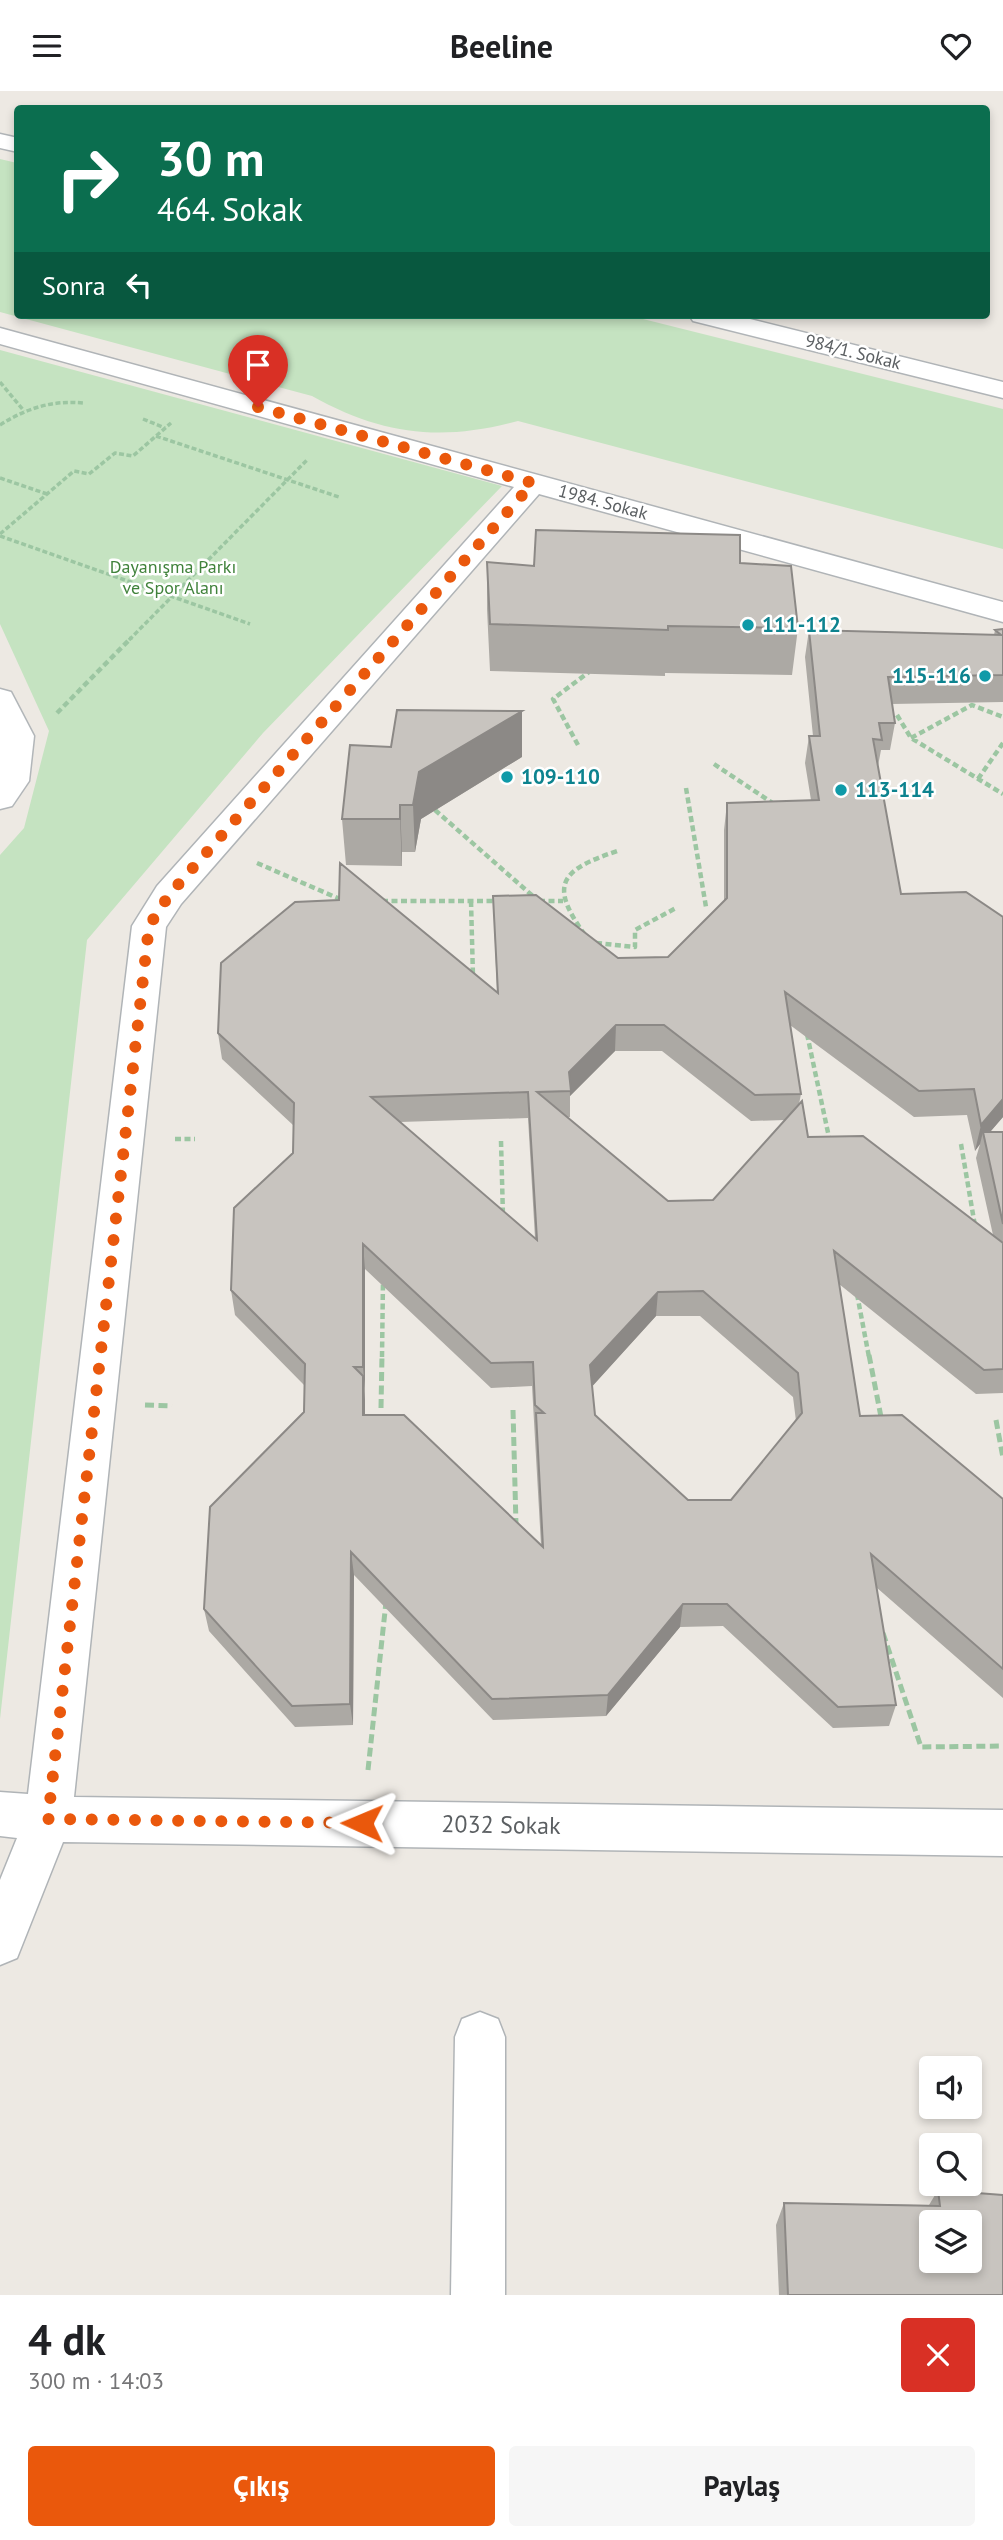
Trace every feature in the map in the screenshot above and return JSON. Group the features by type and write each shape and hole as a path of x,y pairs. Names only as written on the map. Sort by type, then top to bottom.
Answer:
{"street":[{"name":"984/1. Sokak","path":"718,319 1003,390"},
{"name":"1984. Sokak","path":"0,336 1003,612"},
{"path":"0,1941 48,1819 149,926 157,910 213,845 533,483"},
{"path":"0,699 18,736 13,781 0,799"},
{"name":"2032 Sokak","path":"0,1814 48,1819 1003,1833"},
{"path":"478,2295 480,2037"}],"path":[{"path":"0,382 24,411"},
{"path":"206,393 133,456 115,453 89,474 74,471 0,535 250,624"},
{"path":"0,425 24,411 52,402 94,404"},
{"path":"142,419 165,428"},
{"path":"15,756 169,597 288,481 335,429"},
{"path":"155,436 339,497"},
{"path":"0,478 47,494"},
{"path":"578,745 553,699 597,666"},
{"path":"968,692 972,705"},
{"path":"911,738 972,705 1003,717"},
{"path":"897,715 911,738 1003,793"},
{"path":"978,779 1003,743"},
{"path":"714,764 775,805"},
{"path":"686,788 706,907"},
{"path":"435,810 538,901"},
{"path":"213,845 347,902"},
{"path":"617,851 581,863 564,883 563,901 589,942 635,947 635,930 676,908"},
{"path":"374,901 511,901"},
{"path":"471,901 474,978"},
{"path":"525,901 563,901"},
{"path":"806,1031 830,1143"},
{"path":"501,1141 504,1230"},
{"path":"961,1144 976,1233"},
{"path":"381,1408 383,1272"},
{"path":"856,1292 881,1417"},
{"path":"513,1411 516,1528"},
{"path":"996,1420 1003,1458"},
{"path":"362,1823 387,1593"},
{"path":"878,1619 921,1747 1003,1746"}],"green space":[{"path":"0,159 14,162 14,316 0,312"},
{"path":"26,319 643,319 1003,409 1003,549 518,421 463,431 412,431 363,419 312,396"},
{"name":"Dayanışma Parkı ve Spor Alanı","path":"0,350 502,486 263,733 87,940 0,1719 0,855 24,828 49,731 0,624"}],"building":[{"path":"536,530 740,535 740,563 791,566 798,628 668,626 668,630 490,624 487,562 534,566"},
{"path":"1003,629 1003,675 888,677 895,723 879,723 882,740 873,739 901,894 966,892 1003,917 1003,1099 981,1125 974,1089 919,1091 785,992 801,1094 755,1095 664,1025 616,1025 569,1072 571,1091 537,1092 668,1201 713,1200 802,1101 808,1137 863,1136 1003,1243 1003,1369 984,1370 834,1251 860,1416 902,1415 1003,1499 1003,1669 871,1554 896,1705 838,1707 727,1604 683,1604 608,1695 492,1699 351,1552 350,1704 292,1706 204,1609 210,1507 304,1412 305,1364 231,1290 234,1208 293,1153 294,1103 218,1033 221,963 295,902 339,900 340,863 498,993 493,896 536,895 618,958 668,957 727,898 727,803 819,800 809,736 820,736 809,630 1001,635 995,630","holes":["528,1092 537,1240 371,1097","363,1244 491,1363 533,1362 535,1405 544,1413 536,1413 543,1547 404,1415 363,1415 363,1376 354,1367 363,1367","703,1291 798,1373 802,1413 731,1500 688,1500 595,1415 590,1365 658,1292"]},
{"path":"397,710 522,711 419,772 413,805 400,805 400,819 342,819 350,745 391,747"},
{"path":"983,1132 1003,1132 1003,1224"},
{"path":"1003,2195 1003,2295 788,2295 784,2203 940,2206 939,2196"}],"place":[{"name":"111-112","path":"748,625"},
{"name":"115-116","path":"985,676"},
{"name":"109-110","path":"507,777"},
{"name":"113-114","path":"841,790"}],"route":[{"path":"258,407 533,483 169,895 149,926 48,1819 362,1823"}]}
